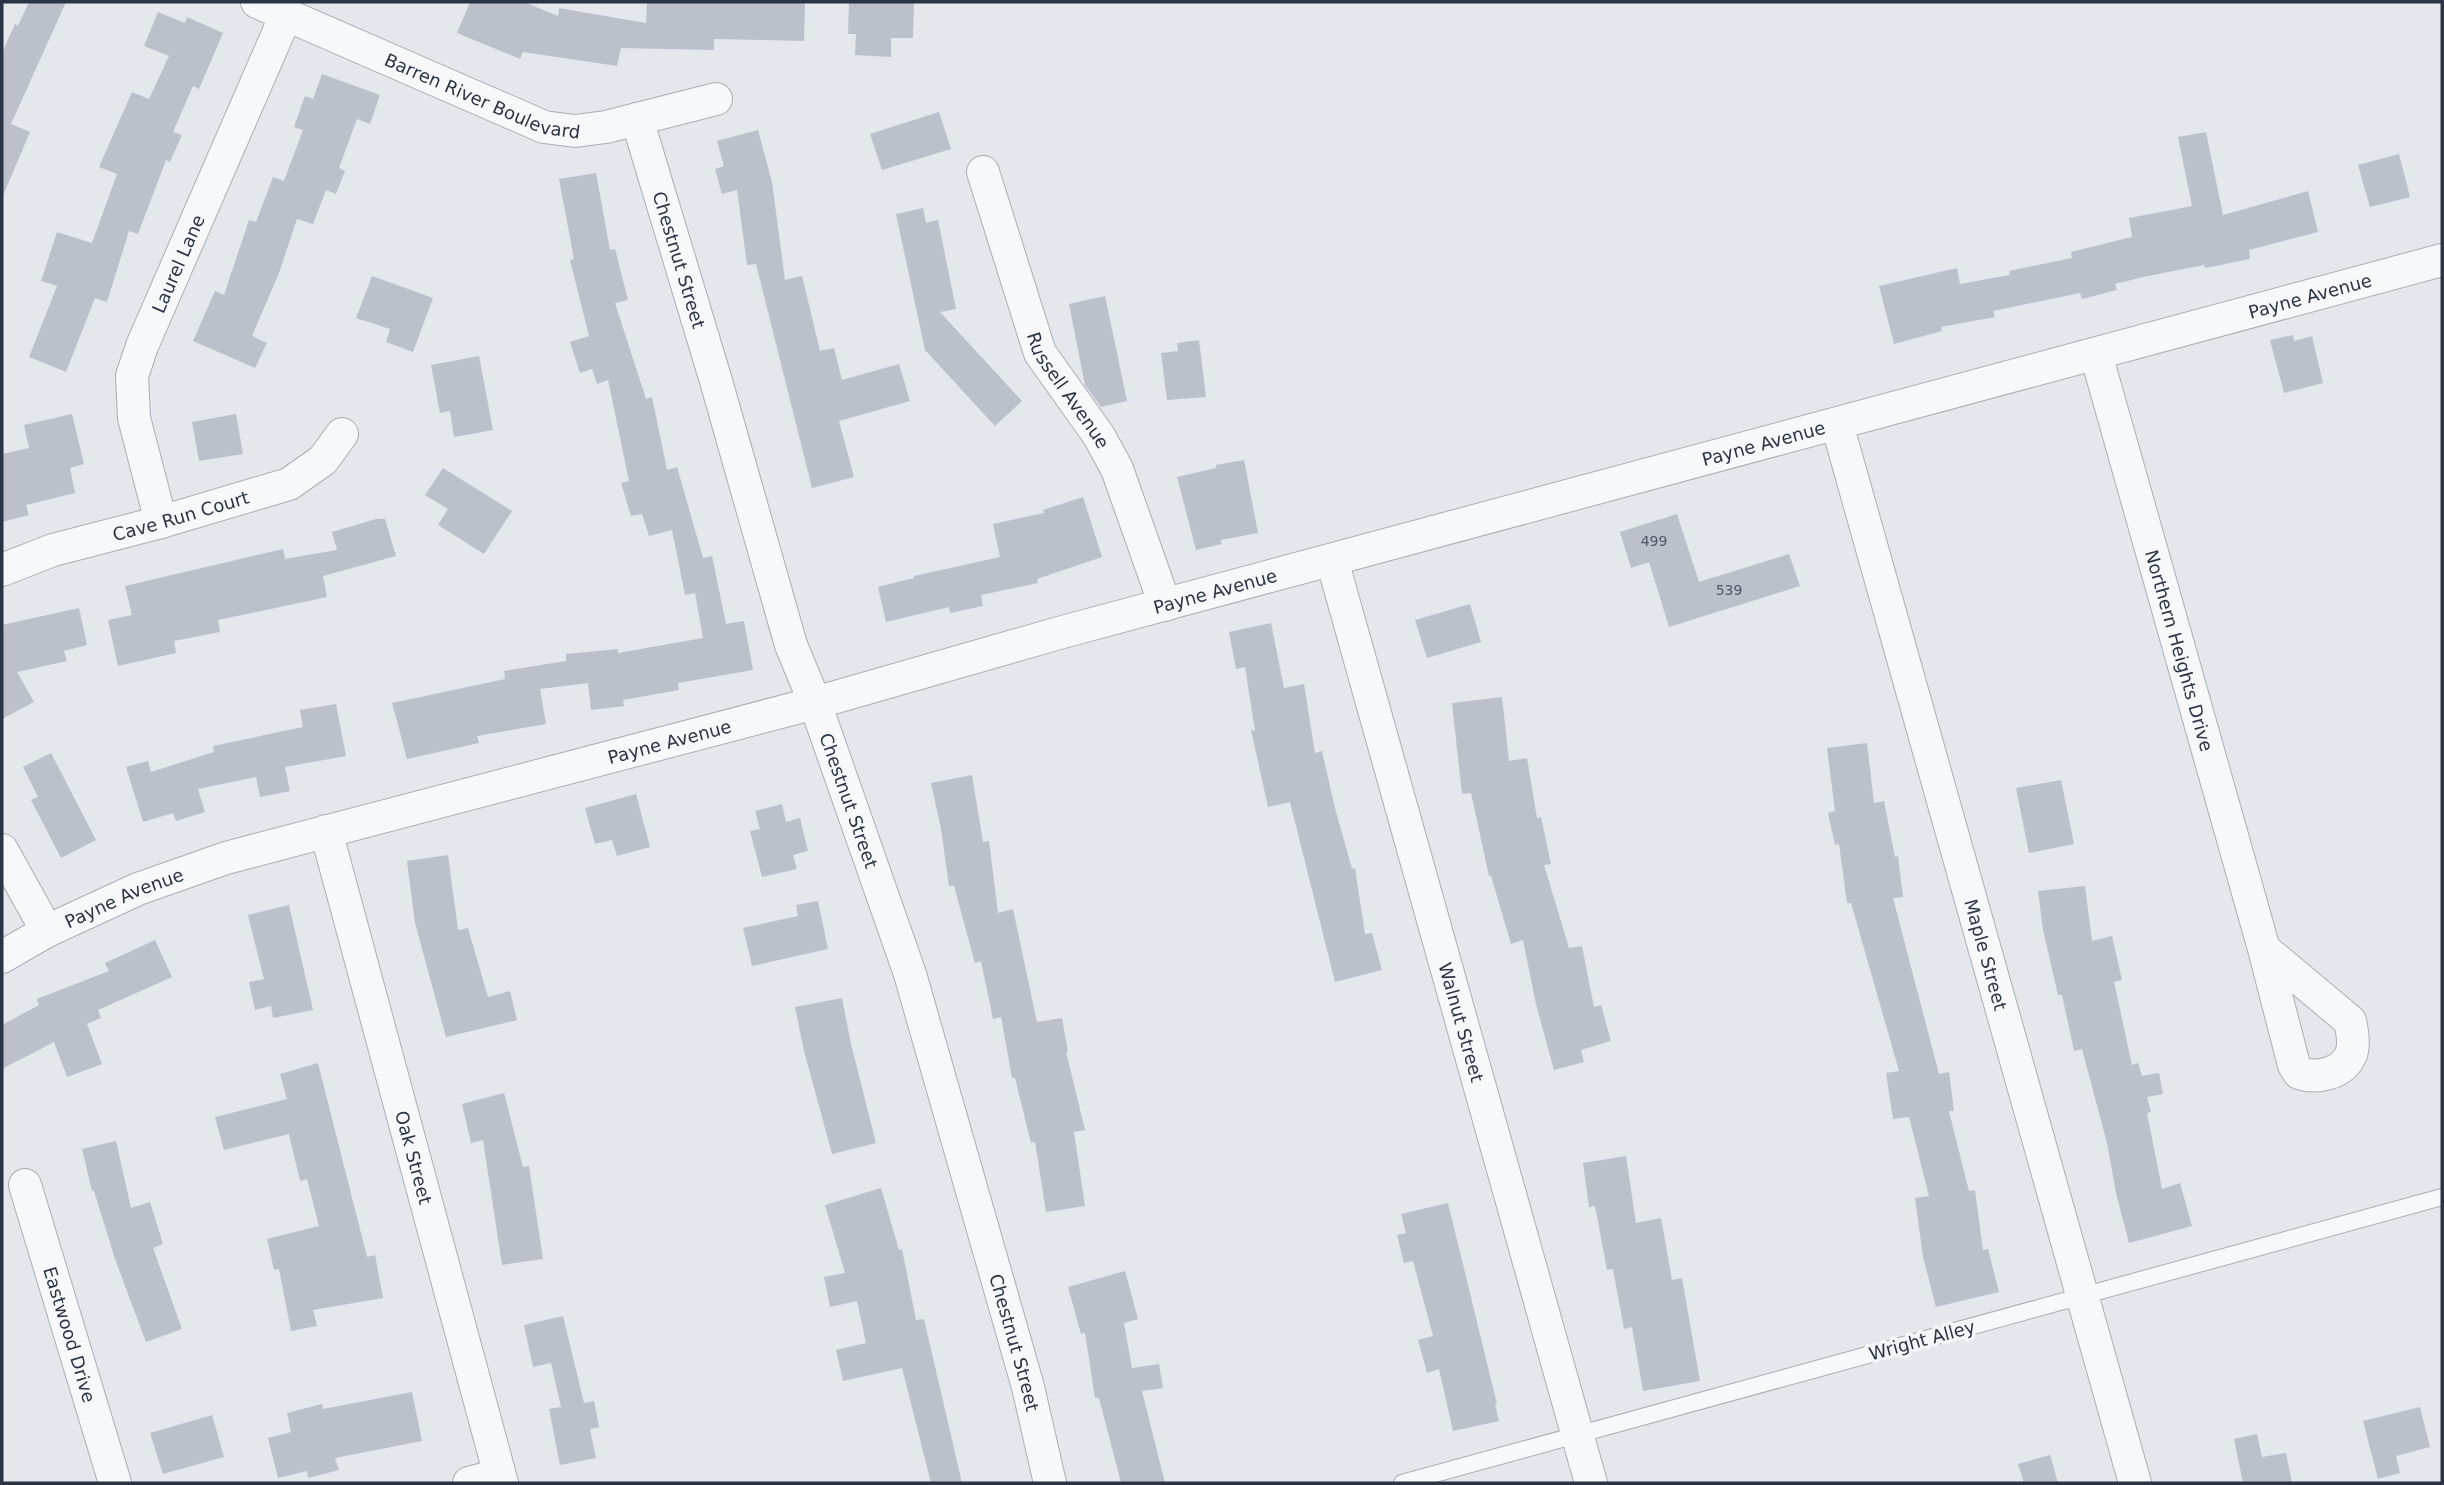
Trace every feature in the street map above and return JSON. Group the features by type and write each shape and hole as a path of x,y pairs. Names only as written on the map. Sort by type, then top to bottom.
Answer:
{"street":[{"name":"Barren River Boulevard","path":"257,2 544,127 575,131 606,127 716,99"},
{"name":"Laurel Lane","path":"161,522 134,418 132,376 148,333 286,15"},
{"name":"Chestnut Street","path":"637,119 716,381 791,645 815,703 911,974 1028,1387 1050,1483"},
{"name":"Russell Avenue","path":"983,172 1040,353 1099,436 1117,469 1165,605"},
{"name":"Payne Avenue","path":"2,957 47,931 138,889 226,858 815,703 1165,605 2442,260"},
{"name":"Northern Heights Drive","path":"2096,354 2264,949"},
{"name":"Maple Street","path":"1837,425 2135,1483"},
{"name":"Cave Run Court","path":"2,570 53,550 161,522 289,484 323,460 342,434"},
{"name":"Walnut Street","path":"1332,560 1591,1483"},
{"name":"Oak Street","path":"326,831 501,1479"},
{"path":"2,850 47,931"},
{"name":"Eastwood Drive","path":"25,1185 116,1483"},
{"path":"469,1483 501,1479"}],"lane":[{"name":"Wright Alley","path":"1402,1483 2442,1197"}],"building":[{"path":"29,2 66,2 11,124 30,132 2,198 2,53"},
{"path":"470,2 524,2 558,16 559,8 646,23 647,2 805,2 804,41 714,39 714,50 621,48 617,66 523,52 520,59 457,33"},
{"path":"849,2 914,2 913,38 891,38 891,57 855,55 856,34 848,34"},
{"path":"158,12 185,23 187,17 223,33 199,89 193,86 173,132 182,135 170,162 166,160 138,234 129,231 107,302 95,298 66,372 29,357 57,286 41,281 57,232 92,243 117,174 99,167 132,92 149,99 169,56 144,46"},
{"path":"322,74 380,95 370,124 357,119 339,168 345,171 336,194 326,190 313,224 297,219 279,273 252,336 267,343 255,368 193,341 215,291 224,295 249,220 256,222 273,177 284,181 303,130 294,127 305,96 313,99"},
{"path":"939,112 951,149 882,170 870,134"},
{"path":"758,130 772,182 785,280 802,276 820,351 834,348 842,380 899,364 910,401 839,421 854,477 812,488 756,264 747,265 737,190 722,194 715,169 724,166 717,141"},
{"path":"2206,132 2223,215 2308,191 2318,232 2249,250 2250,259 2143,277 2115,284 2117,290 2082,299 2080,293 1993,311 1995,317 1941,327 1942,331 1894,344 1879,286 1957,268 1960,284 2010,275 2009,271 2072,258 2071,252 2132,237 2129,218 2192,206 2178,137"},
{"path":"2399,154 2410,197 2370,207 2358,165"},
{"path":"596,173 610,250 615,249 628,300 615,303 646,399 652,397 667,470 677,467 703,558 712,556 726,624 744,621 753,670 678,683 679,690 623,700 624,706 591,710 588,683 540,689 546,724 477,736 479,743 407,759 392,703 505,679 504,671 566,661 566,654 618,649 618,653 703,638 695,593 685,595 672,530 649,536 642,514 631,516 621,483 629,481 608,380 597,384 592,369 580,373 570,342 589,336 570,260 574,259 559,179"},
{"path":"923,208 926,223 938,220 956,309 940,312 1022,401 995,426 925,350 896,214"},
{"path":"372,276 433,298 413,352 386,342 390,329 356,318"},
{"path":"1105,296 1127,401 1101,407 1085,385 1069,304"},
{"path":"2293,335 2294,341 2312,336 2323,383 2284,393 2270,340"},
{"path":"1199,340 1206,397 1167,400 1161,353 1178,351 1177,343"},
{"path":"479,356 493,430 454,437 450,411 440,413 431,365"},
{"path":"72,414 84,464 70,468 75,493 26,505 29,515 2,522 2,454 29,448 24,425"},
{"path":"236,414 243,454 199,461 192,422"},
{"path":"1244,460 1258,533 1220,540 1222,544 1196,550 1177,477"},
{"path":"443,468 512,511 484,554 438,525 448,509 425,495"},
{"path":"1083,497 1102,557 1037,579 1038,583 981,595 983,606 950,613 949,607 886,622 878,587 1000,557 993,524 1044,513 1043,510"},
{"path":"1677,514 1699,582 1789,554 1800,586 1669,627 1649,562 1631,568 1620,532"},
{"path":"376,519 385,519 396,556 323,576 327,597 218,620 220,632 174,641 176,653 118,666 108,620 132,615 125,586 283,549 285,559 337,550 332,532"},
{"path":"1470,604 1481,642 1427,658 1415,620"},
{"path":"79,608 87,645 64,651 67,661 17,672 34,702 2,719 2,625"},
{"path":"1271,623 1284,688 1304,684 1315,753 1322,751 1352,869 1355,868 1365,934 1372,933 1382,970 1335,982 1290,802 1268,807 1251,730 1255,731 1245,667 1236,669 1229,632"},
{"path":"1502,697 1509,761 1527,758 1537,818 1541,817 1551,864 1544,865 1569,948 1582,946 1594,1007 1601,1005 1611,1041 1581,1050 1584,1062 1554,1070 1536,1004 1523,940 1511,944 1489,876 1471,793 1462,794 1452,703"},
{"path":"336,704 346,756 285,767 290,791 260,797 256,777 198,789 205,812 176,821 173,813 143,822 126,767 148,761 151,772 214,752 213,746 303,727 300,710"},
{"path":"1867,743 1874,803 1884,801 1895,857 1898,856 1903,897 1893,898 1939,1074 1949,1072 1954,1111 1949,1111 1969,1191 1975,1190 1983,1250 1988,1249 1999,1292 1936,1307 1923,1257 1915,1198 1929,1196 1909,1117 1893,1119 1886,1073 1899,1071 1851,903 1847,903 1839,844 1835,845 1828,813 1835,811 1827,748"},
{"path":"51,753 96,840 61,858 31,800 38,797 23,767"},
{"path":"972,775 983,842 989,841 998,913 1013,909 1037,1022 1062,1018 1066,1052 1085,1130 1074,1132 1085,1206 1046,1212 1035,1142 1031,1143 1015,1078 1012,1078 1001,1017 993,1019 981,961 975,963 954,886 949,886 931,783"},
{"path":"2061,780 2074,844 2029,853 2016,788"},
{"path":"636,794 650,847 617,856 612,840 595,844 585,808"},
{"path":"782,804 786,822 800,818 808,851 793,855 797,869 762,877 750,831 760,829 755,811"},
{"path":"448,855 458,930 468,928 488,997 510,991 517,1020 446,1037 415,923 407,861"},
{"path":"2085,886 2092,941 2112,936 2122,980 2114,982 2132,1065 2138,1063 2142,1076 2159,1073 2163,1094 2147,1097 2151,1112 2147,1113 2162,1189 2180,1183 2192,1226 2129,1243 2107,1143 2082,1049 2074,1051 2062,995 2058,995 2043,930 2038,891"},
{"path":"818,901 828,949 752,966 743,928 798,916 796,905"},
{"path":"289,905 313,1010 273,1018 271,1006 255,1010 249,982 264,979 248,915"},
{"path":"155,940 172,977 98,1010 101,1018 87,1024 102,1064 67,1077 54,1042 2,1069 2,1025 39,1005 37,999 109,971 105,963"},
{"path":"842,998 876,1143 832,1154 795,1007"},
{"path":"318,1063 367,1257 375,1255 383,1298 313,1310 317,1326 291,1331 279,1269 274,1270 267,1239 319,1226 307,1179 300,1181 289,1134 224,1150 215,1117 287,1099 280,1074"},
{"path":"504,1093 523,1167 529,1166 543,1259 502,1265 483,1140 471,1143 462,1104"},
{"path":"116,1141 131,1208 150,1202 163,1244 153,1248 182,1329 146,1342 92,1191 82,1149"},
{"path":"1626,1156 1636,1223 1661,1218 1672,1280 1682,1278 1700,1381 1643,1391 1632,1327 1624,1329 1613,1269 1607,1270 1595,1206 1589,1207 1583,1163"},
{"path":"881,1188 899,1250 902,1249 916,1320 924,1319 962,1483 931,1483 902,1368 843,1381 836,1350 866,1343 857,1301 830,1307 824,1277 845,1273 825,1205"},
{"path":"1448,1203 1499,1421 1453,1431 1439,1369 1427,1373 1418,1340 1433,1336 1413,1261 1404,1263 1397,1235 1406,1233 1401,1214"},
{"path":"1125,1271 1138,1319 1124,1323 1132,1368 1159,1364 1163,1388 1142,1391 1165,1483 1121,1483 1099,1398 1095,1398 1085,1333 1081,1334 1068,1287"},
{"path":"563,1316 584,1403 594,1401 599,1427 590,1429 596,1458 560,1465 549,1409 561,1407 551,1363 533,1367 524,1325"},
{"path":"412,1392 422,1441 335,1458 339,1470 308,1478 307,1471 278,1478 268,1438 291,1432 287,1413 322,1404 323,1409"},
{"path":"2420,1407 2430,1447 2396,1456 2400,1473 2378,1479 2363,1421"},
{"path":"212,1415 224,1457 163,1474 150,1433"},
{"path":"2257,1434 2262,1457 2286,1453 2292,1483 2243,1483 2234,1439"},
{"path":"2050,1455 2058,1483 2024,1483 2018,1464"}]}
